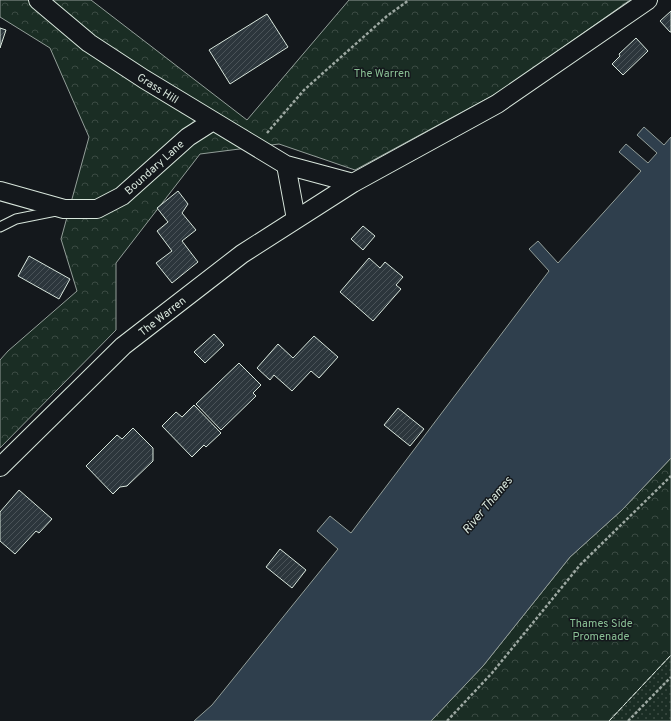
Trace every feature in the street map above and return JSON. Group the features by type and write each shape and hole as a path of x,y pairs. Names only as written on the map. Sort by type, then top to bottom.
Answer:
{"street":[{"name":"Grass Hill","path":"38,0 89,43 144,79 286,165 353,182"},
{"name":"The Warren","path":"0,467 123,346 242,254 353,182 498,104 648,0"},
{"name":"Boundary Lane","path":"0,190 64,209 97,209 122,196 188,137 213,121"},
{"path":"286,165 296,220"}],"lane":[{"path":"0,227 16,219 64,209"}],"path":[{"path":"255,147 304,90 387,16 409,0"},
{"path":"447,721 492,673 580,565 671,476"},
{"path":"628,721 671,677"}],"green space":[{"name":"The Warren","path":"0,0 91,0 247,120 349,0 630,0 501,91 355,170 279,144 200,154 116,263 116,330 0,448 0,360 8,351 77,291 61,239 89,137 50,48 0,17"},
{"name":"Thames Side Promenade","path":"671,458 671,655 609,721 431,721 483,666 570,557 622,510"},
{"path":"671,655 671,721 609,721"}],"water":[{"name":"River Thames","path":"644,127 664,145 671,137 671,458 622,510 570,557 483,666 431,721 194,721 212,705 338,549 317,531 330,516 351,533 549,271 529,249 538,241 558,263 641,171 619,152 626,144 648,163 657,153 637,135"}],"building":[{"path":"671,11 671,32 670,32 660,21"},
{"path":"267,14 288,47 230,84 209,50"},
{"path":"0,28 6,30 0,48"},
{"path":"636,38 648,51 623,75 612,64 620,56 619,54"},
{"path":"178,191 188,204 182,213 196,230 182,241 198,262 172,283 156,263 172,251 157,231 168,222 157,208"},
{"path":"363,226 375,236 363,250 351,239"},
{"path":"29,256 70,279 59,299 18,276"},
{"path":"369,258 380,268 385,262 403,277 396,285 401,289 373,321 340,292"},
{"path":"214,334 224,345 205,363 194,352"},
{"path":"314,336 338,357 319,378 311,371 292,391 274,375 270,380 257,368 278,344 293,358"},
{"path":"239,363 261,385 253,393 256,396 221,430 196,404"},
{"path":"194,405 221,433 206,447 204,445 192,457 162,426 176,412 182,417"},
{"path":"398,408 424,429 410,446 384,425"},
{"path":"133,428 153,448 153,461 127,486 120,487 113,494 86,466 117,435 122,439"},
{"path":"19,490 52,519 39,533 36,531 15,554 0,541 0,512"},
{"path":"280,549 306,570 292,588 266,567"}],"fence":[{"path":"609,721 671,655"}]}
